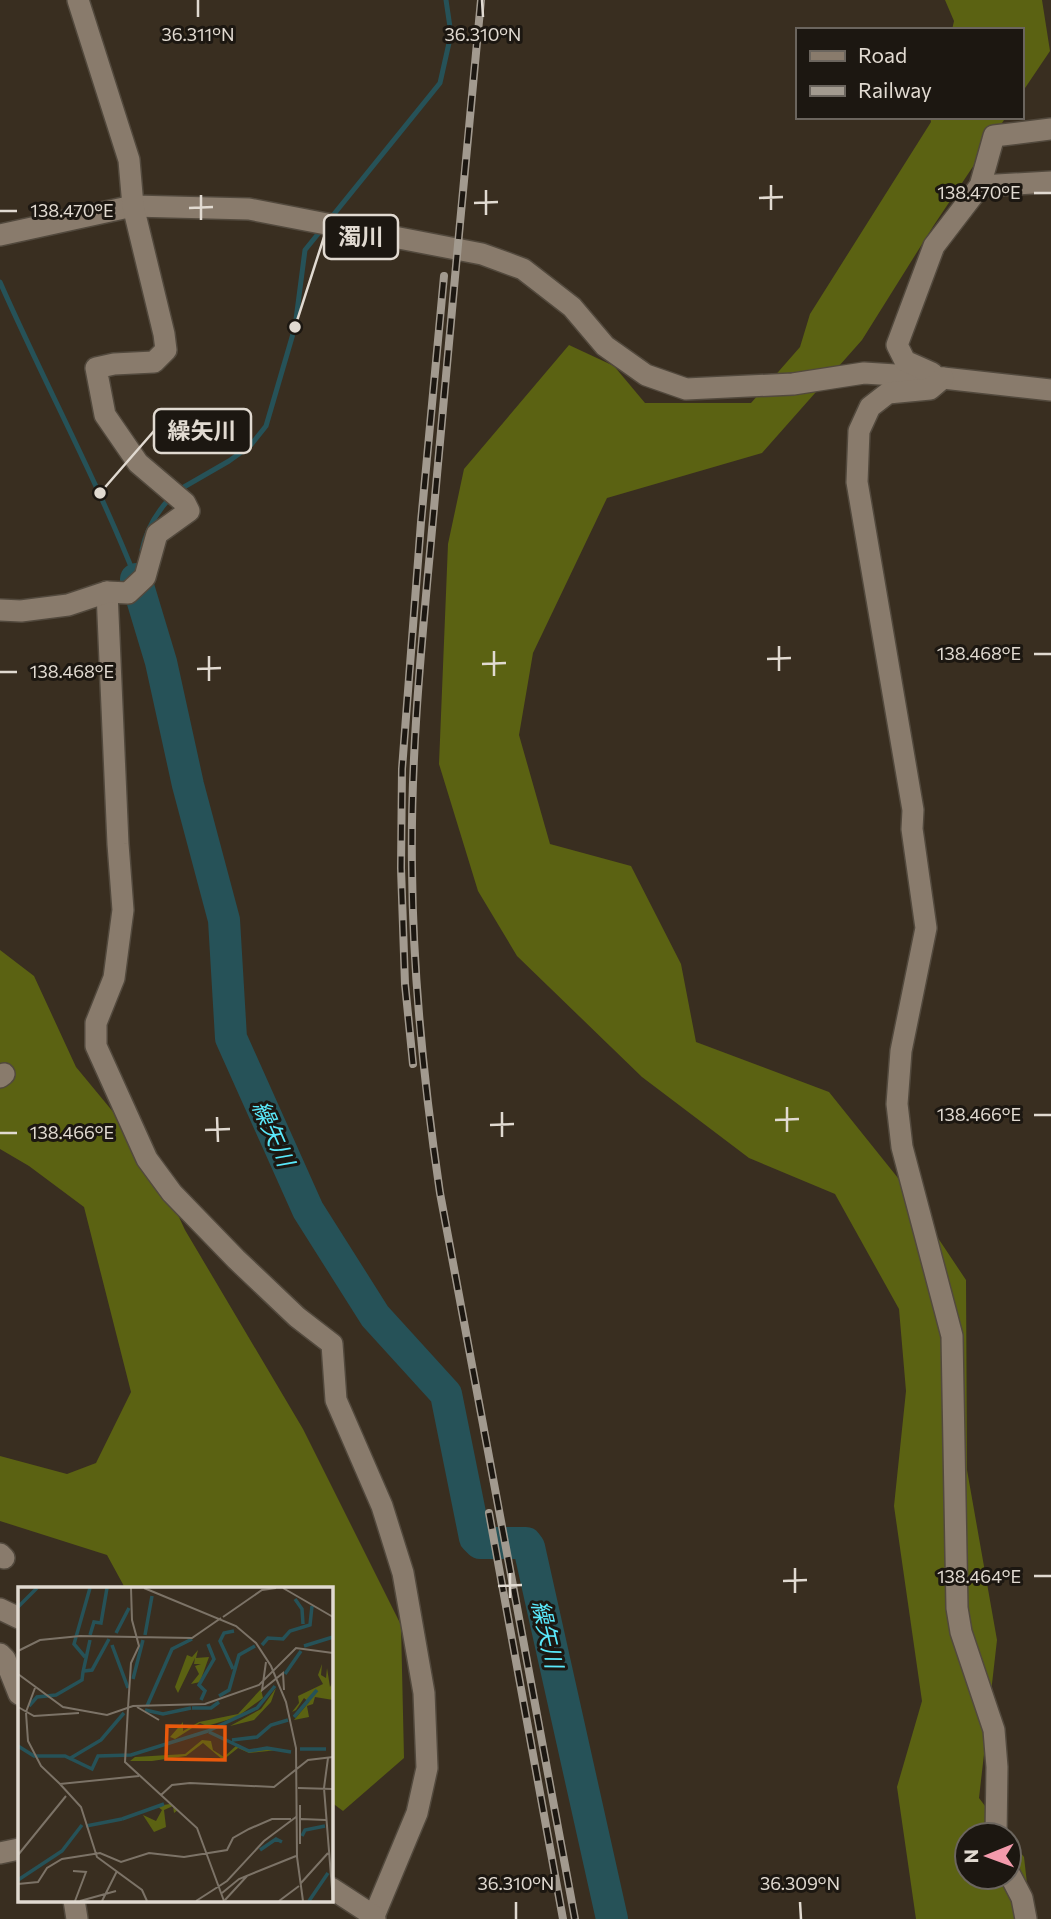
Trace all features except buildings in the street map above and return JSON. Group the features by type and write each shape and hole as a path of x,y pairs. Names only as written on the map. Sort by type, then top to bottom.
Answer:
{"street":[{"path":"0,610 21,611 68,605 107,593 128,593 145,577 157,534 189,511 183,501 138,463 105,415 96,368 114,364 154,362 166,350 133,206 129,160 78,0"},
{"path":"943,378 905,361 897,345 934,246 980,186 994,136 1051,130"},
{"path":"980,186 1051,181"},
{"path":"6,234 133,206 249,209 482,254 523,269 572,307 605,346 646,375 686,389 793,384 864,373 943,378 1051,390"},
{"path":"943,378 930,389 888,393 870,407 859,431 857,482 913,810 912,829 926,928 901,1051 897,1104 902,1147 952,1336 957,1608 961,1632 994,1730 997,1767 996,1821"},
{"path":"107,593 123,910 114,978 96,1023 96,1046 147,1159 172,1193 236,1259 298,1317 332,1344 336,1400 382,1506 403,1573 424,1693 427,1768 417,1813 374,1917 332,1889"},
{"path":"0,1609 18,1618"},
{"path":"0,1654 5,1659 18,1692"},
{"path":"0,1853 18,1849"},
{"path":"1018,1891 1026,1919"}],"green space":[{"path":"945,0 1042,0 1050,51 1023,91 1023,28 952,28 954,21"},
{"path":"930,119 1005,119 862,340 762,453 607,498 533,653 519,735 550,844 631,866 681,964 696,1042 829,1092 898,1178 966,1280 967,1470 997,1640 979,1798 996,1821 953,1821 953,1891 1023,1891 1023,1856 1031,1919 916,1919 897,1787 922,1701 894,1506 906,1391 899,1309 835,1194 749,1158 642,1077 517,956 478,891 439,764 448,544 464,469 569,345 614,366 645,403 751,403 800,347 810,314"},
{"path":"0,950 34,976 76,1067 152,1159 185,1230 303,1429 401,1625 404,1758 343,1811 332,1803 332,1587 124,1587 107,1555 0,1521 0,1456 67,1474 96,1463 131,1392 84,1207 29,1166 0,1149"}],"waterway":[{"path":"330,219 440,83 451,34 446,0"},
{"path":"177,491 250,446 266,426 295,327 305,250 322,229"},
{"name":"繰矢川","path":"0,282 104,504 136,579"},
{"path":"142,550 153,522 170,498"},
{"name":"繰矢川","path":"136,579 161,662 188,785 224,920 231,1038 308,1210 375,1316 446,1394 475,1538 480,1543 526,1543 529,1547 612,1919"}],"railway":[{"path":"481,0 419,683 412,822 417,991 424,1072 440,1193 575,1919"},
{"path":"413,1064 405,984 401,868 402,769 444,276"},
{"path":"489,1513 563,1919"}],"place":[{"name":"濁川","path":"295,327"},
{"name":"繰矢川","path":"100,493"}]}
